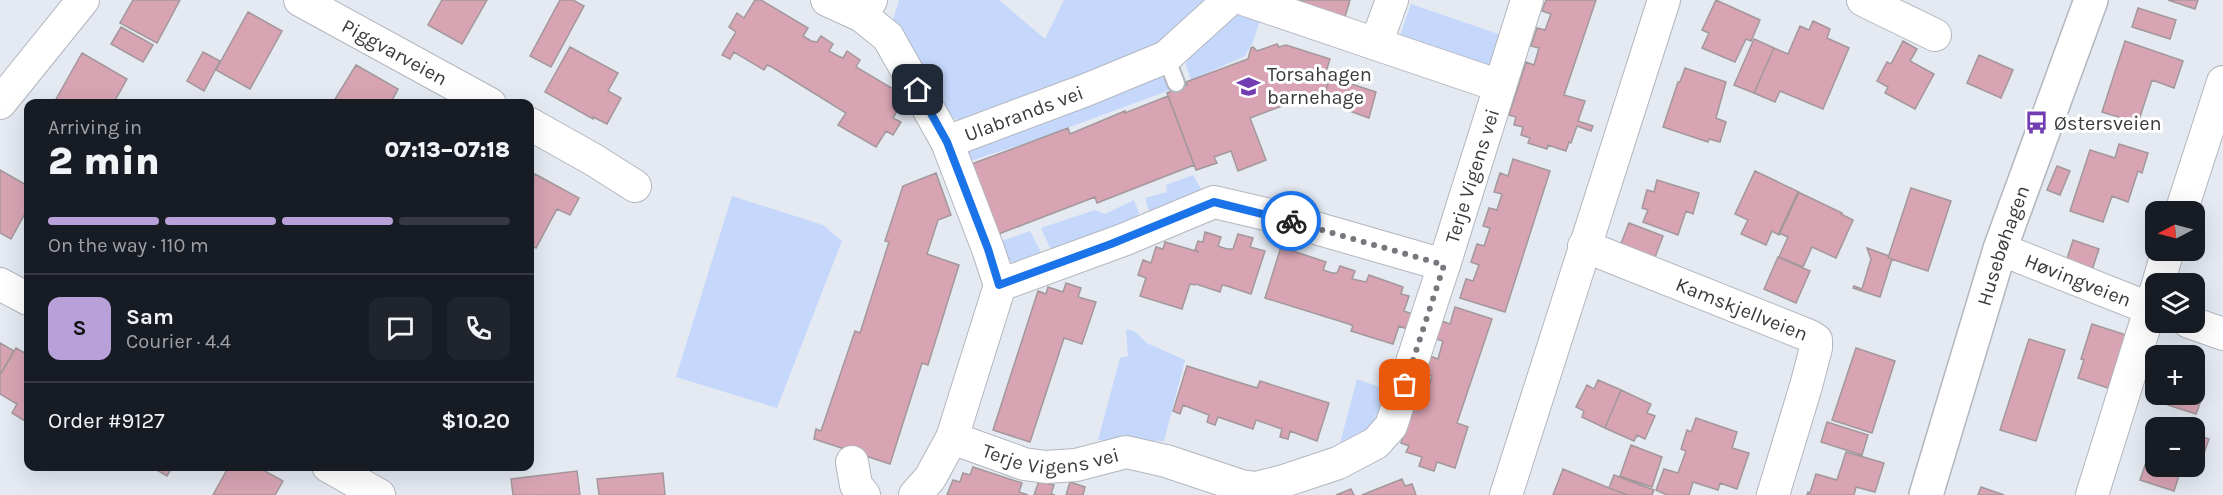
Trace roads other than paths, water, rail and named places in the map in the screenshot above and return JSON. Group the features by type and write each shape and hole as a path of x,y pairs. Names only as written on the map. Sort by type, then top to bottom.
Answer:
{"street":[{"path":"0,103 83,0"},
{"name":"Piggvarveien","path":"300,0 481,99"},
{"name":"Ulabrands vei","path":"827,0 866,8 888,37 947,142 1086,90 1171,70 1229,0"},
{"name":"Terje Vigens vei","path":"1246,0 1500,86"},
{"path":"1376,44 1392,0"},
{"name":"Terje Vigens vei","path":"952,438 1024,464 1046,467 1076,465 1126,452 1166,461 1241,486 1256,488 1328,466 1376,443 1391,426 1527,0"},
{"path":"1506,495 1664,0"},
{"path":"1863,0 1935,35"},
{"name":"Husebøhagen","path":"1926,495 2000,249 2091,0"},
{"path":"2185,201 2223,82"},
{"path":"534,126 636,186"},
{"path":"947,142 981,229 999,285"},
{"name":"Terje Vigens vei","path":"915,495 930,478 952,438 999,285 1115,243 1214,202 1274,216 1444,265"},
{"name":"Kamskjellveien","path":"1584,246 1816,340 1806,386 1773,495"},
{"name":"Høvingveien","path":"2000,249 2145,295"},
{"path":"0,284 24,297"},
{"path":"2205,328 2223,334"},
{"path":"2092,495 2145,329"},
{"path":"852,462 856,485 864,495"},
{"path":"337,471 379,495"}],"place":[{"name":"Torsahagen barnehage","path":"1249,86"},
{"name":"Østersveien","path":"2036,123"}]}
